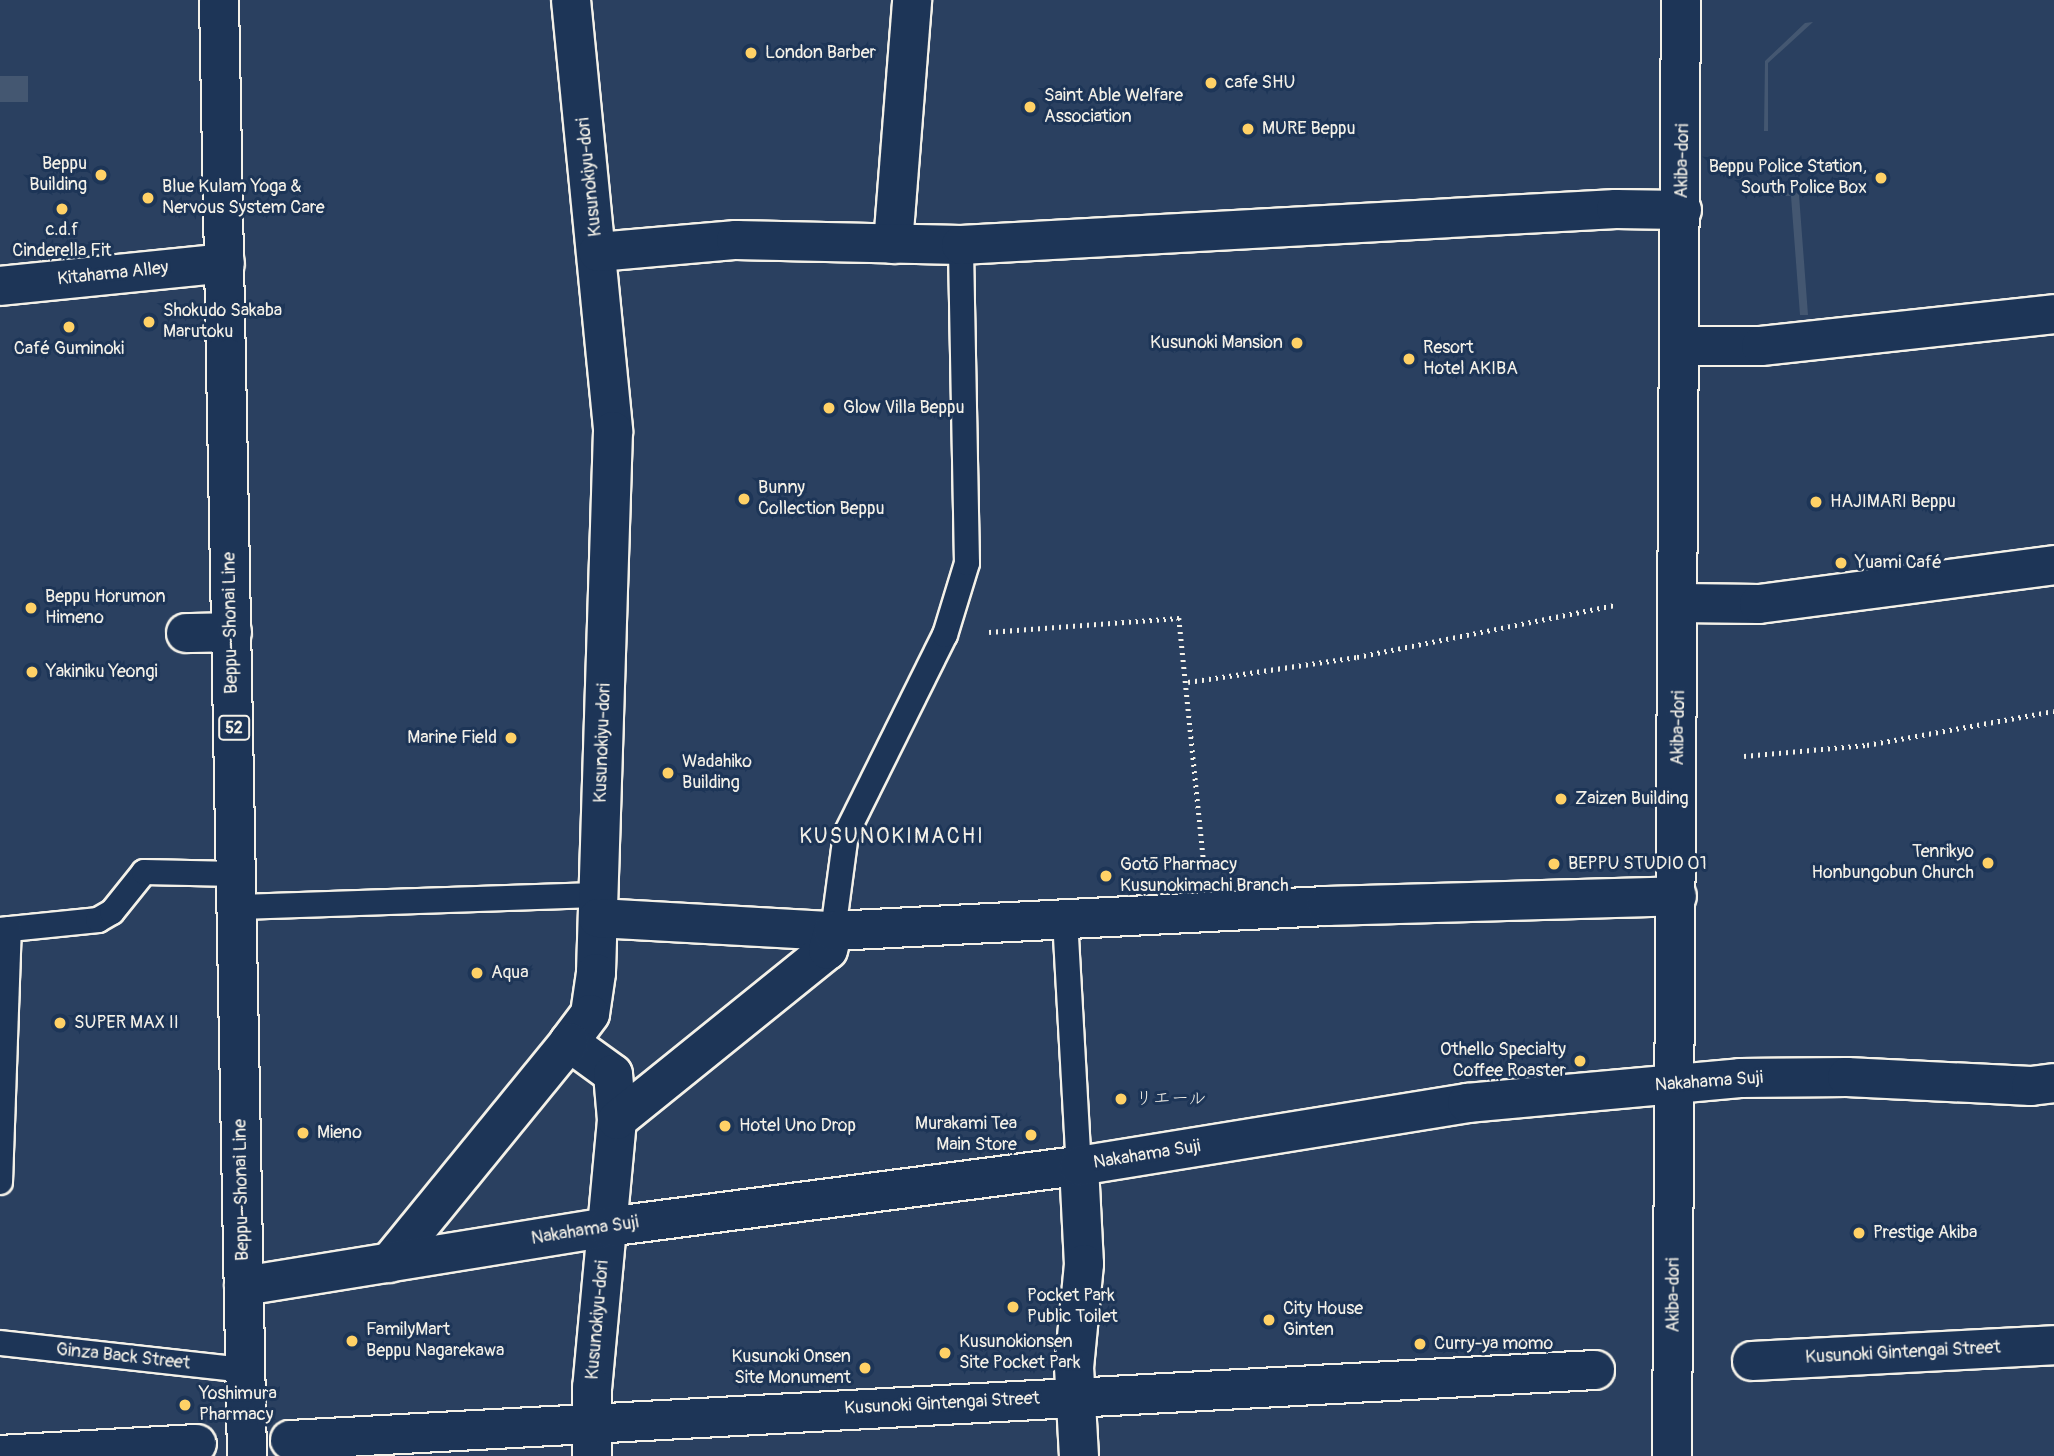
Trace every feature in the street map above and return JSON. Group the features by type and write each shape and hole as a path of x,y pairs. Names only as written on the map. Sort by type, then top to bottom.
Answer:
{"street":[{"name":"Beppu–Shonai Line","path":"219,0 247,1456"},
{"name":"Kusunokiyu-dori","path":"571,0 598,252 613,431 598,907 590,1014 569,1042 613,1074 617,1120 592,1440"},
{"path":"893,244 912,0"},
{"name":"Akiba-dori","path":"1672,1456 1680,603 1681,0"},
{"path":"598,252 736,240 961,245 1616,209 1682,210"},
{"name":"Kitahama Alley","path":"0,286 225,263"},
{"path":"1681,345 1761,346 2054,314"},
{"path":"1680,603 1759,604 2054,565"},
{"path":"186,633 232,632"},
{"path":"598,907 833,931 1207,912 1677,896"},
{"path":"617,1120 828,950 833,931"},
{"path":"388,1263 569,1042"},
{"name":"Nakahama Suji","path":"244,1286 607,1227 1079,1166 1467,1103 1676,1084 1847,1077 1920,1084 2054,1083"},
{"path":"1079,1166 1084,1264 1074,1367 1079,1456"},
{"name":"Kusunoki Gintengai Street","path":"1752,1361 2054,1345"},
{"name":"Kusunoki Gintengai Street","path":"290,1440 592,1440 1076,1397 1595,1370"},
{"path":"0,1455 197,1444"}],"lane":[{"path":"833,931 846,834 945,635 967,562 961,245"},
{"path":"0,1182 4,930 99,920 112,912 144,872 237,891 598,907"},
{"path":"1065,919 1079,1166"},
{"name":"Ginza Back Street","path":"0,1343 246,1370"}],"path":[{"path":"1188,682 1357,657 1615,606"},
{"path":"945,635 1179,618 1188,682 1207,912"},
{"path":"1744,756 1867,745 2054,711"}],"shaded area":[{"path":"1813,22 1768,63 1768,131 1764,131 1765,61 1805,23"},
{"path":"0,76 28,76 28,102 0,102"},
{"path":"1763,188 1791,188 1799,195 1808,315 1800,315 1791,196 1763,195"}],"place":[{"name":"London Barber","path":"751,53"},
{"name":"cafe SHU","path":"1211,83"},
{"name":"Saint Able Welfare Association","path":"1030,107"},
{"name":"MURE Beppu","path":"1248,129"},
{"name":"Beppu Building","path":"101,175"},
{"name":"Beppu Police Station, South Police Box","path":"1881,178"},
{"name":"Blue Kulam Yoga & Nervous System Care","path":"148,198"},
{"name":"c.d.f Cinderella Fit","path":"62,209"},
{"name":"Shokudo Sakaba Marutoku","path":"149,322"},
{"name":"Café Guminoki","path":"69,327"},
{"name":"Kusunoki Mansion","path":"1297,343"},
{"name":"Resort Hotel AKIBA","path":"1409,359"},
{"name":"Glow Villa Beppu","path":"829,408"},
{"name":"Bunny Collection Beppu","path":"744,499"},
{"name":"HAJIMARI Beppu","path":"1816,502"},
{"name":"Yuami Café","path":"1841,563"},
{"name":"Beppu Horumon Himeno","path":"31,608"},
{"name":"Yakiniku Yeongi","path":"32,672"},
{"name":"Marine Field","path":"511,738"},
{"name":"Wadahiko Building","path":"668,773"},
{"name":"Zaizen Building","path":"1561,799"},
{"name":"Tenrikyo Honbungobun Church","path":"1988,863"},
{"name":"BEPPU STUDIO 01","path":"1554,864"},
{"name":"Gotō Pharmacy Kusunokimachi Branch","path":"1106,876"},
{"name":"Aqua","path":"477,973"},
{"name":"SUPER MAX II","path":"60,1023"},
{"name":"Othello Specialty Coffee Roaster","path":"1580,1061"},
{"name":"リエール","path":"1121,1099"},
{"name":"Hotel Uno Drop","path":"725,1126"},
{"name":"Mieno","path":"303,1133"},
{"name":"Murakami Tea Main Store","path":"1031,1135"},
{"name":"Prestige Akiba","path":"1859,1233"},
{"name":"Pocket Park Public Toilet","path":"1013,1307"},
{"name":"City House Ginten","path":"1269,1320"},
{"name":"FamilyMart Beppu Nagarekawa","path":"352,1341"},
{"name":"Curry-ya momo","path":"1420,1344"},
{"name":"Kusunokionsen Site Pocket Park","path":"945,1353"},
{"name":"Kusunoki Onsen Site Monument","path":"865,1368"},
{"name":"Yoshimura Pharmacy","path":"185,1405"}],"district":[{"name":"KUSUNOKIMACHI","path":"892,837"}]}
